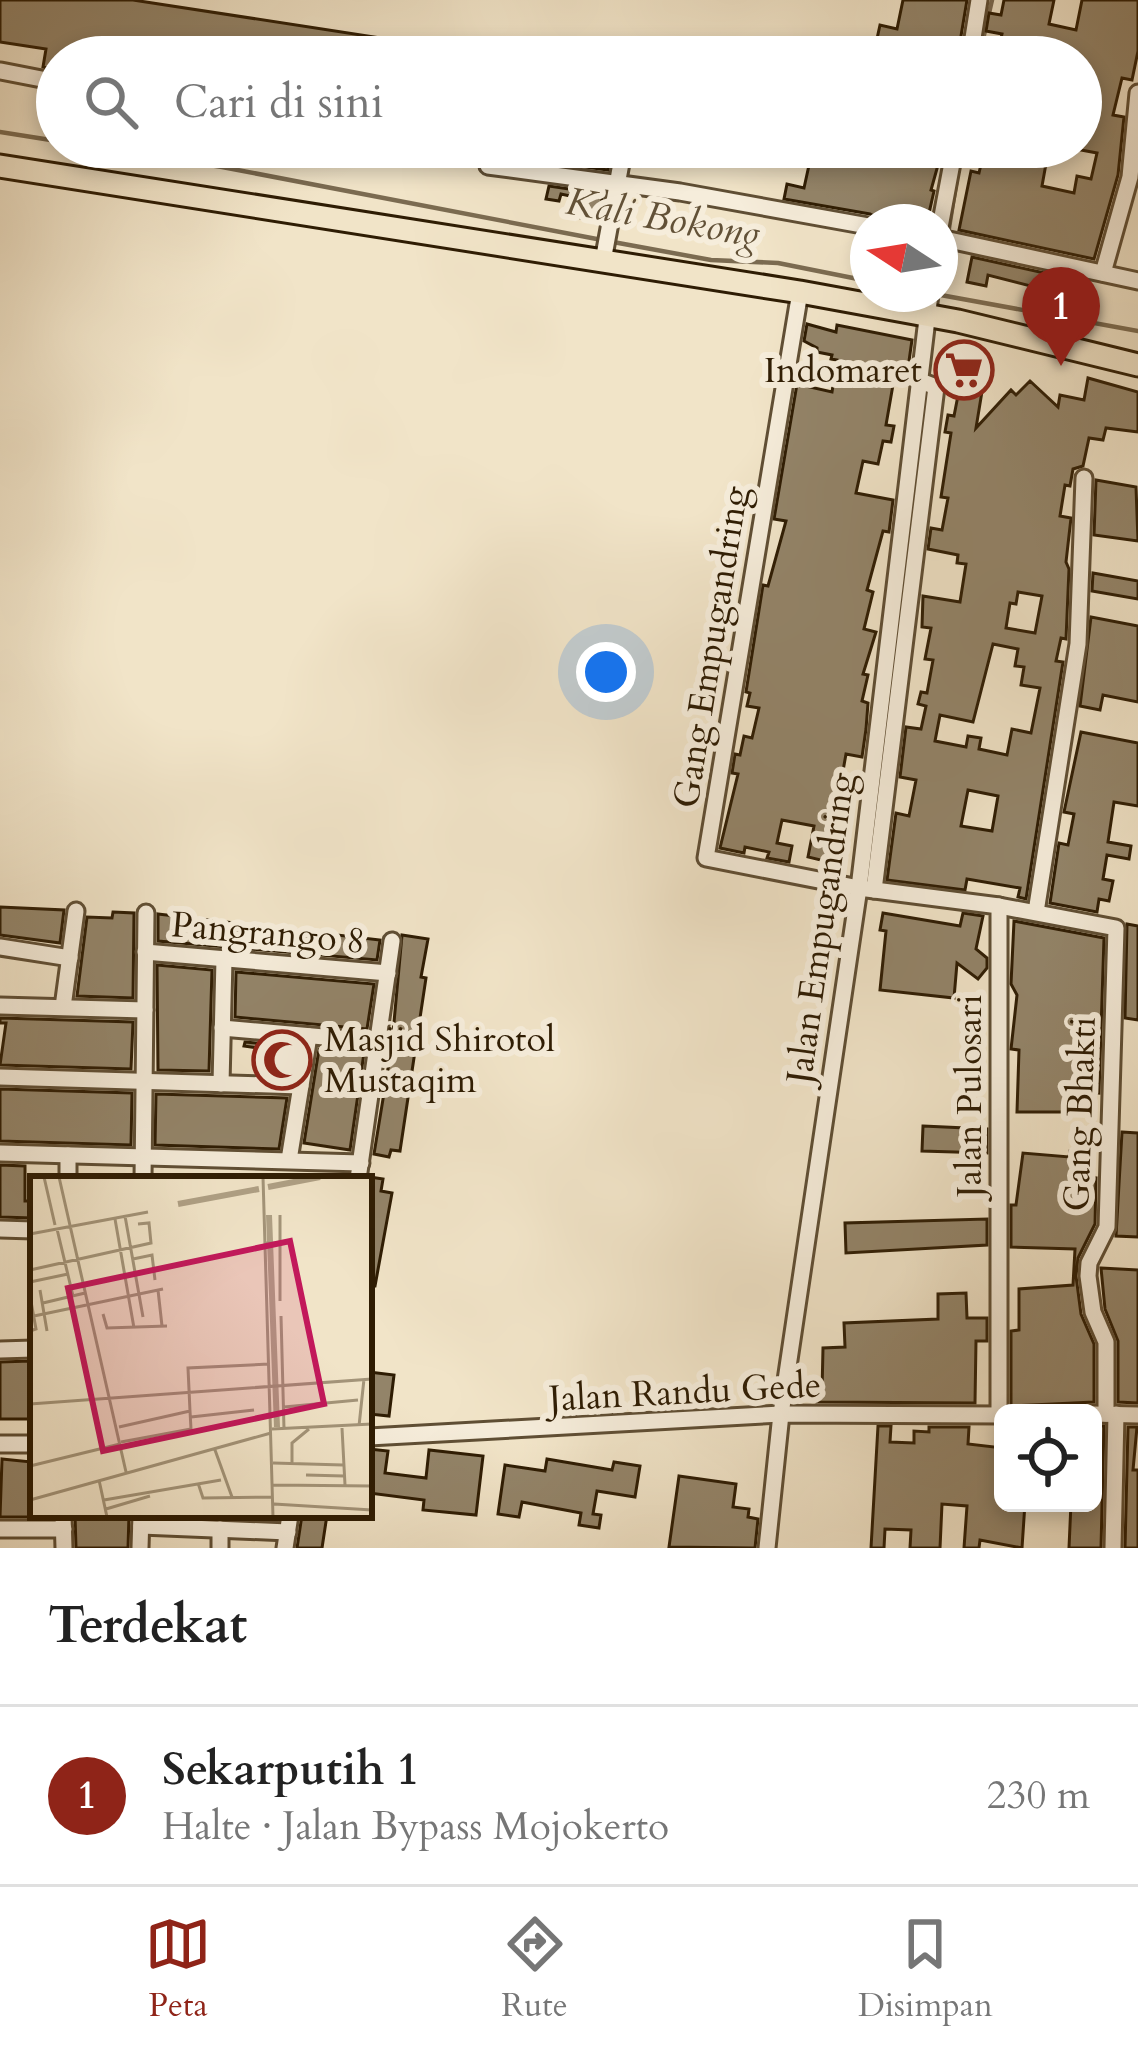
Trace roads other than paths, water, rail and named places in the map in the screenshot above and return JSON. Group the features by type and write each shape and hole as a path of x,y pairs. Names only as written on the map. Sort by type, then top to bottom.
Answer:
{"highway":[{"path":"0,166 606,247 800,292 850,296"},
{"path":"958,312 1138,364"}],"street":[{"path":"974,36 980,0"},
{"path":"0,72 36,78"},
{"path":"1103,273 1130,177 1138,93"},
{"path":"502,168 850,223"},
{"path":"606,247 621,168"},
{"path":"947,204 952,168"},
{"path":"958,239 1138,281"},
{"name":"Gang Empugandring","path":"800,292 706,858 868,889"},
{"name":"Jalan Empugandring","path":"767,1548 868,889 903,601 928,312"},
{"path":"1036,912 1078,644 1084,478"},
{"path":"868,889 999,906"},
{"name":"Gang Bhakti","path":"999,906 1111,925 1116,932 1107,1227 1088,1269 1092,1307 1106,1342 1105,1414"},
{"name":"Jalan Pulosari","path":"999,906 1001,1404"},
{"path":"63,1007 76,911"},
{"path":"143,1176 146,913"},
{"path":"388,974 392,941"},
{"path":"0,946 70,958"},
{"name":"Pangrango 8","path":"146,952 388,974 359,1171"},
{"path":"220,1084 224,959"},
{"path":"0,1006 145,1010"},
{"path":"222,1028 380,1042"},
{"path":"289,1160 309,1036"},
{"path":"0,1078 301,1086"},
{"path":"0,1153 289,1160 359,1171"},
{"path":"68,1155 68,1176"},
{"path":"0,1228 30,1230"},
{"path":"0,1350 30,1349"},
{"name":"Jalan Randu Gede","path":"372,1437 788,1414 994,1414"},
{"path":"1113,1548 1105,1414 1138,1415"},
{"path":"140,1548 141,1520 288,1532"},
{"path":"0,1529 63,1522 64,1548"},
{"path":"220,1529 220,1548"}],"waterway":[{"path":"984,36 992,0"},
{"name":"Kali Bokong","path":"0,132 36,138"},
{"name":"Kali Bokong","path":"227,168 602,240"},
{"path":"953,204 959,168"},
{"name":"Kali Bokong","path":"613,242 711,260 778,263 850,277"},
{"path":"958,298 1138,331"}],"place":[{"name":"Sekarputih 1","path":"1061,366"},
{"name":"Indomaret","path":"964,370"},
{"name":"Masjid Shirotol Mustaqim","path":"282,1060"}]}
